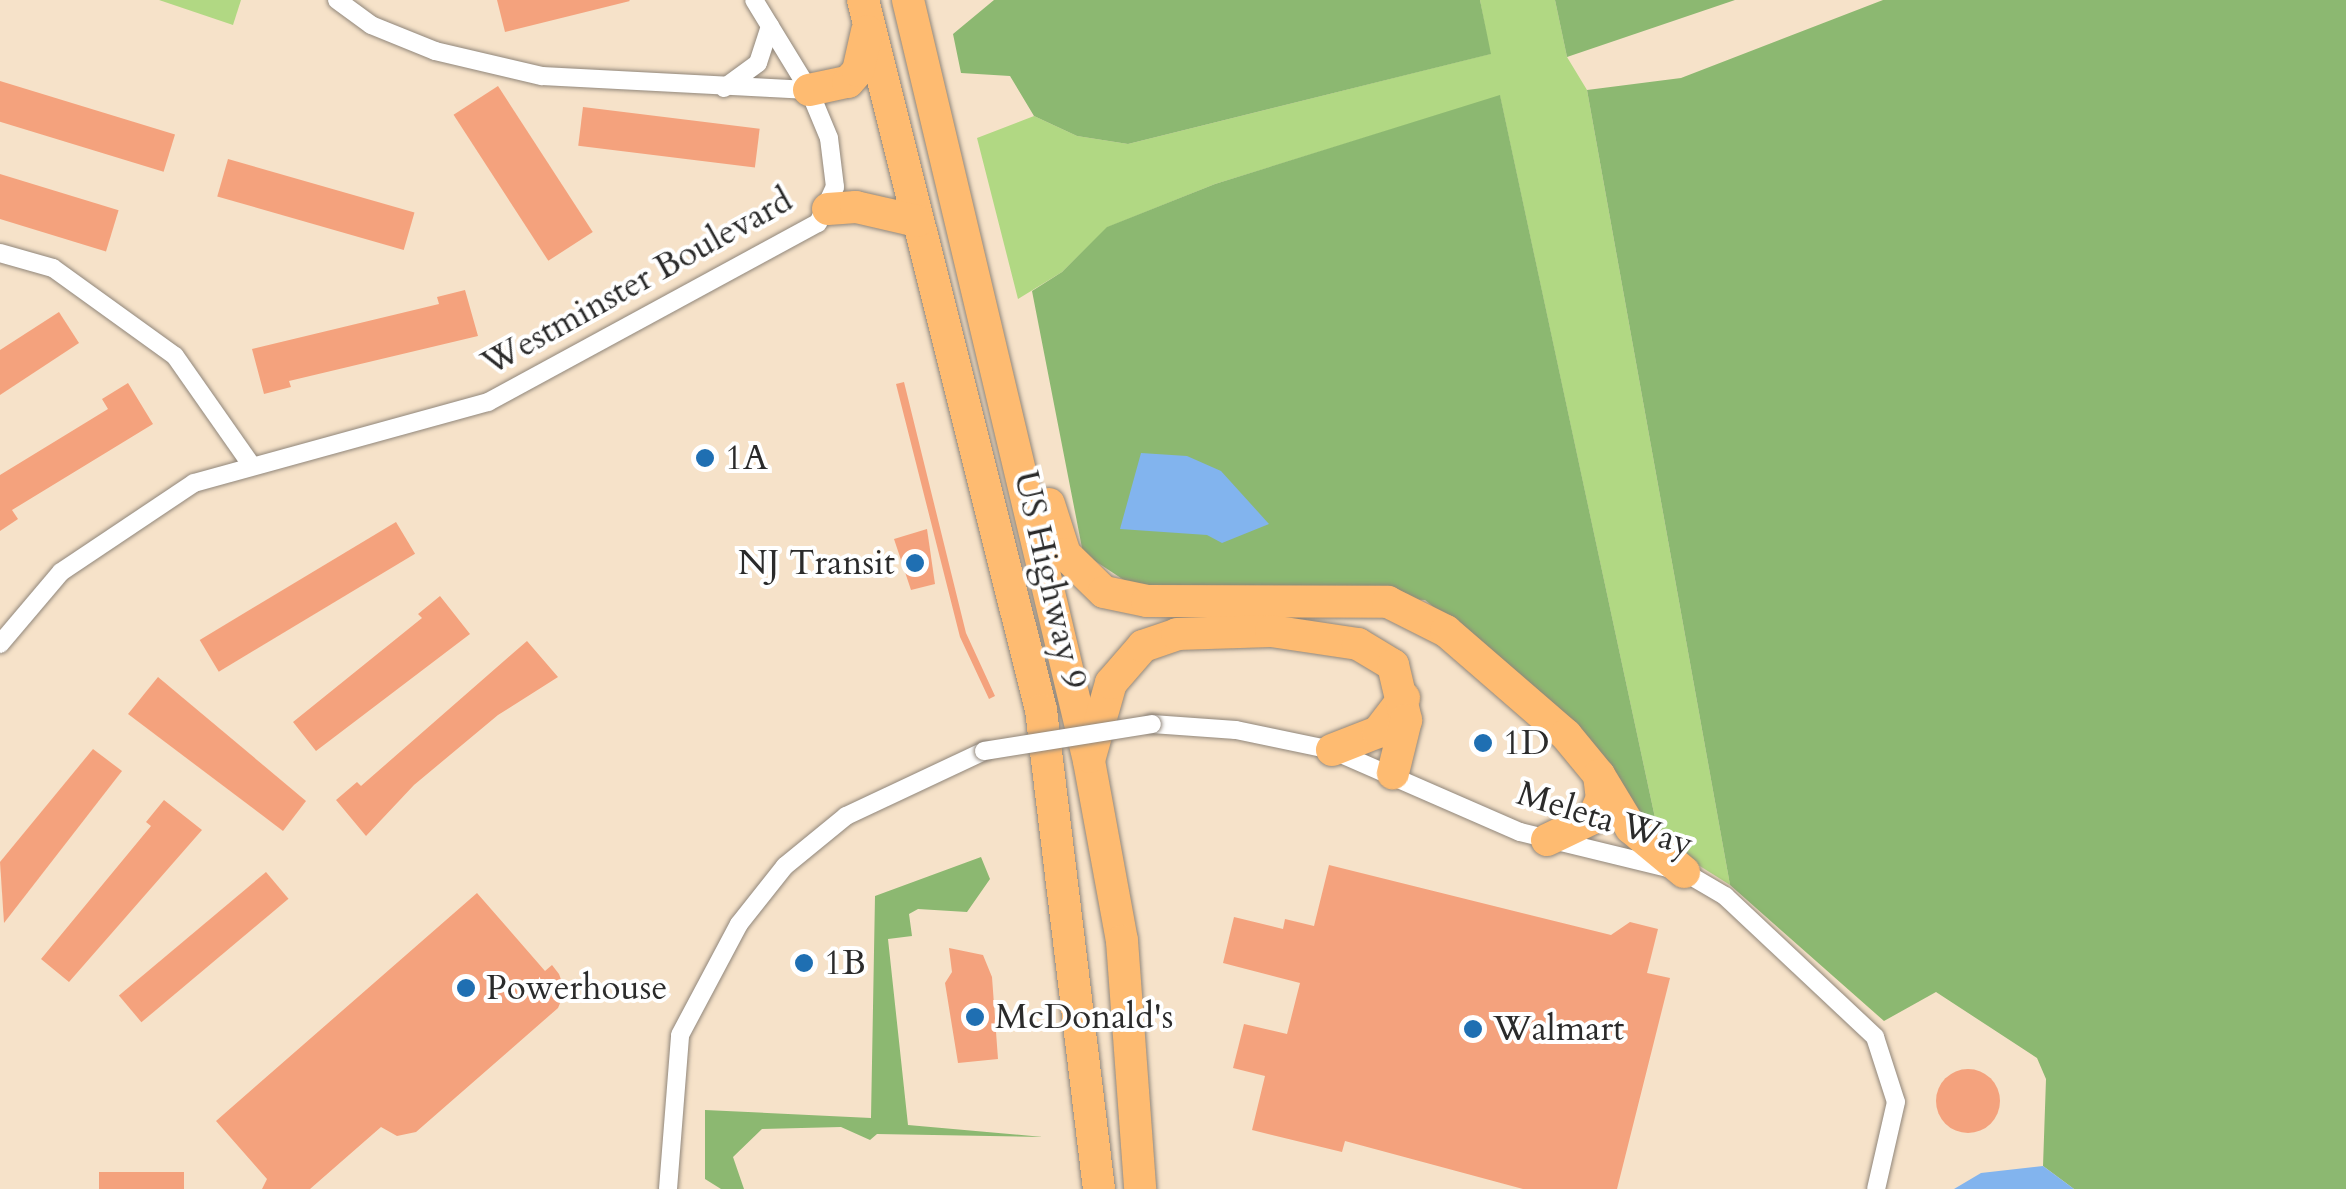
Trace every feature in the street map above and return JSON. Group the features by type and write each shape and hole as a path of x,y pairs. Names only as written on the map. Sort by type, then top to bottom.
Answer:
{"highway":[{"name":"US Highway 9","path":"908,0 979,285 1089,761 1122,941 1140,1189"},
{"name":"US Highway 9","path":"866,11 1040,710 1099,1189"},
{"path":"809,90 848,82 858,71 866,11"},
{"path":"828,209 856,207 918,221"},
{"path":"979,285 1066,554 1084,578 1104,592 1147,601 1388,602 1412,610 1446,630 1545,716 1600,775 1632,828 1684,872"},
{"path":"1089,761 1119,669 1143,646 1177,634 1272,632 1358,644 1393,664 1404,698 1405,734 1393,773"},
{"path":"1332,750 1378,732 1404,698"},
{"path":"1547,840 1593,818 1602,798 1600,775"}],"street":[{"path":"337,0 371,25 435,51 542,76 809,90"},
{"name":"Westminster Boulevard","path":"0,644 61,572 113,531 194,483 250,463 488,402 818,223 828,209 834,170 809,90 754,0"},
{"path":"724,88 758,63 770,26"},
{"path":"0,253 53,268 175,356 250,463"},
{"name":"Meleta Way","path":"668,1189 680,1034 739,924 785,866 846,816 984,750 1152,724 1236,730 1332,750 1547,840 1684,872 1752,920 1875,1037 1896,1102 1876,1189"}],"green space":[{"path":"159,0 241,0 233,25"},
{"path":"994,0 1480,0 1491,54 1128,144 1077,136 1034,116 1010,76 961,73 953,34"},
{"path":"1480,0 1555,0 1567,57 1587,90 1730,885 1660,841 1500,96 1215,184 1108,227 1062,272 1018,299 977,138 1034,116 1077,136 1128,144 1490,54"},
{"path":"1555,0 1735,0 1567,57"},
{"path":"1883,0 2346,0 2346,1189 2074,1189 2043,1166 2046,1079 2037,1058 1936,992 1884,1021 1730,885 1587,90 1681,78"},
{"path":"1500,95 1660,841 1576,723 1425,600 1139,590 1083,553 1032,291 1062,272 1107,227 1215,184"},
{"path":"981,857 990,879 967,912 918,909 909,914 912,936 888,939 908,1125 1043,1137 877,1134 870,1140 841,1127 762,1129 733,1157 744,1189 721,1189 705,1179 705,1110 871,1118 875,896"}],"water":[{"path":"1141,453 1187,456 1221,471 1269,524 1222,543 1207,535 1120,529"},
{"path":"2043,1166 2074,1189 1954,1189 1981,1173"}],"building":[{"path":"497,0 629,0 630,1 505,32"},
{"path":"0,81 175,135 164,172 0,122"},
{"path":"498,86 593,232 548,261 454,115"},
{"path":"583,107 760,129 755,167 578,146"},
{"path":"228,159 414,212 404,250 217,196"},
{"path":"0,174 119,210 106,251 0,219"},
{"path":"465,290 478,336 289,381 291,387 264,394 252,349 439,304 437,297"},
{"path":"59,312 79,343 0,395 0,350"},
{"path":"904,382 966,633 995,696 989,699 960,637 896,384"},
{"path":"128,383 153,424 12,510 18,519 0,531 0,475 108,409 102,399"},
{"path":"396,522 415,554 219,672 200,640"},
{"name":"NJ Transit","path":"927,529 935,584 911,590 894,539"},
{"path":"440,596 470,634 316,751 293,722 422,618 418,614"},
{"path":"527,641 558,677 498,715 414,785 366,836 336,800 357,782 361,786"},
{"path":"158,677 306,801 283,831 128,714"},
{"path":"93,749 122,771 4,923 0,862"},
{"path":"164,800 202,830 69,982 41,959 151,826 146,822"},
{"name":"Walmart","path":"1329,865 1611,935 1630,922 1658,929 1647,973 1670,978 1617,1189 1523,1189 1345,1141 1342,1152 1252,1130 1265,1076 1233,1068 1244,1024 1287,1034 1300,983 1223,963 1234,917 1283,929 1285,919 1314,926"},
{"path":"266,872 288,899 141,1022 119,995"},
{"path":"477,893 545,971 552,965 559,974 565,991 558,1008 416,1132 397,1136 381,1127 310,1189 262,1189 267,1179 216,1121"},
{"name":"McDonald's","path":"949,948 983,955 992,977 998,1059 958,1063 945,983 952,972"},
{"path":"1968,1069 1991,1078 2000,1101 1991,1124 1968,1133 1945,1124 1936,1101 1945,1078"},
{"path":"99,1172 184,1172 184,1189 99,1189"}],"place":[{"name":"1A","path":"705,458"},
{"name":"NJ Transit","path":"915,563"},
{"name":"1D","path":"1483,743"},
{"name":"1B","path":"804,963"},
{"name":"Powerhouse","path":"466,988"},
{"name":"McDonald's","path":"975,1017"},
{"name":"Walmart","path":"1473,1029"}]}
